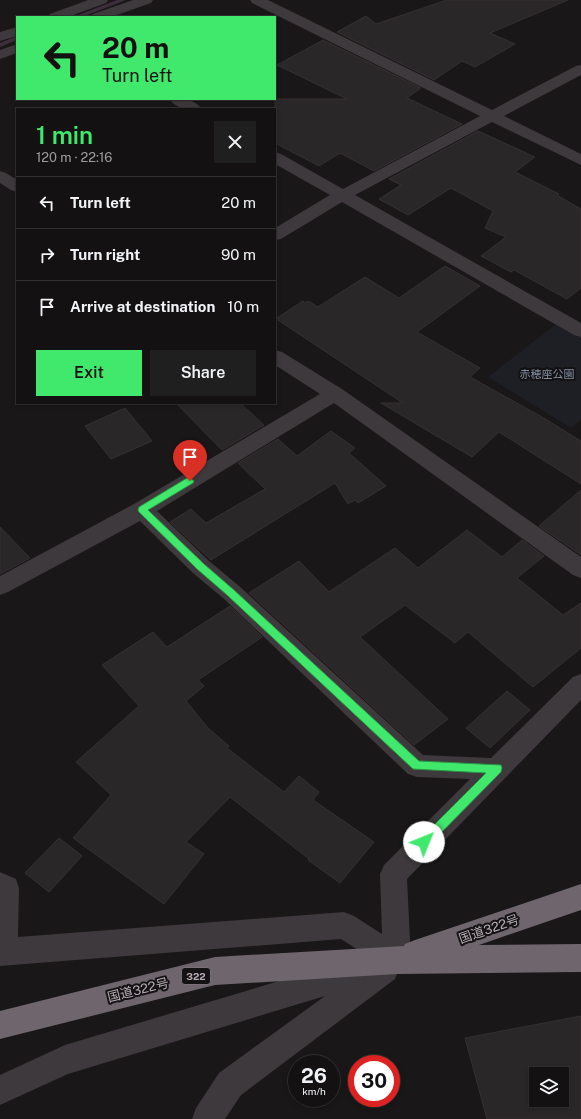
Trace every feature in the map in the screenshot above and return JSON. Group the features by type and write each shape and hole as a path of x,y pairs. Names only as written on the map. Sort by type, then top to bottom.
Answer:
{"highway":[{"name":"国道322号","path":"397,960 581,897"},
{"name":"国道322号","path":"0,1025 215,971 397,960 581,958"}],"street":[{"path":"58,16 101,0"},
{"path":"101,16 146,0"},
{"path":"257,0 581,160"},
{"path":"0,37 16,31"},
{"path":"0,55 16,48"},
{"path":"276,234 342,196 581,69"},
{"path":"179,100 192,108"},
{"path":"276,158 581,331"},
{"path":"0,176 16,186"},
{"path":"276,357 335,394 581,570"},
{"path":"0,586 142,510 335,394"},
{"path":"142,510 200,567 231,592 417,766 497,768"},
{"path":"397,960 393,874 581,684"},
{"path":"0,885 6,888 2,951 344,925 397,960"},
{"path":"0,1090 65,1060 397,960"},
{"path":"207,1119 230,1084 397,960"}],"green space":[{"name":"赤穂座公園","path":"561,320 581,331 581,420 571,428 488,377"}],"building":[{"path":"447,0 568,0 490,33 515,44 475,67 462,61 434,80 337,32 366,16 376,24"},
{"path":"323,40 421,88 407,98 462,124 374,171 340,153 319,166 276,144 275,100 347,99 277,65"},
{"path":"478,131 535,157 515,172 559,194 557,195 581,209 581,288 567,299 514,270 511,272 481,256 506,237 485,228 493,211 451,188 408,215 379,199 401,185 389,179"},
{"path":"445,266 480,286 417,332 480,368 470,377 542,417 581,441 581,484 499,432 472,457 381,403 403,403 277,318 303,301 305,303 308,301 318,307 365,277 399,298"},
{"path":"177,404 241,404 264,425 222,450"},
{"path":"125,408 152,441 111,459 85,426"},
{"path":"331,431 355,448 349,453 386,486 358,503 355,500 348,504 335,483 211,560 170,522 191,509 206,523 265,489 238,463 278,439 297,456"},
{"path":"581,490 581,555 539,526"},
{"path":"0,527 30,558 0,574"},
{"path":"467,530 502,557 522,540 544,556 517,578 563,615 581,603 581,648 533,687 468,632 455,643 405,605 360,637 448,719 414,745 249,593 299,561 329,592 395,548 418,568"},
{"path":"230,606 262,637 198,680 204,686 186,701 208,728 229,746 227,748 284,792 299,776 319,792 313,800 374,842 340,883 308,860 309,859 230,797 186,842 204,854 164,904 73,838 111,795 76,762 139,706 102,665 153,632 167,647"},
{"path":"507,691 530,710 490,748 466,728"},
{"path":"59,838 82,856 49,892 25,873"},
{"path":"581,1016 581,1119 487,1119 465,1038"}],"waterway":[{"path":"79,16 123,0"},
{"path":"0,45 16,38"}],"route":[{"path":"190,481 142,510 200,567 231,592 417,766 497,768 424,842"}]}
